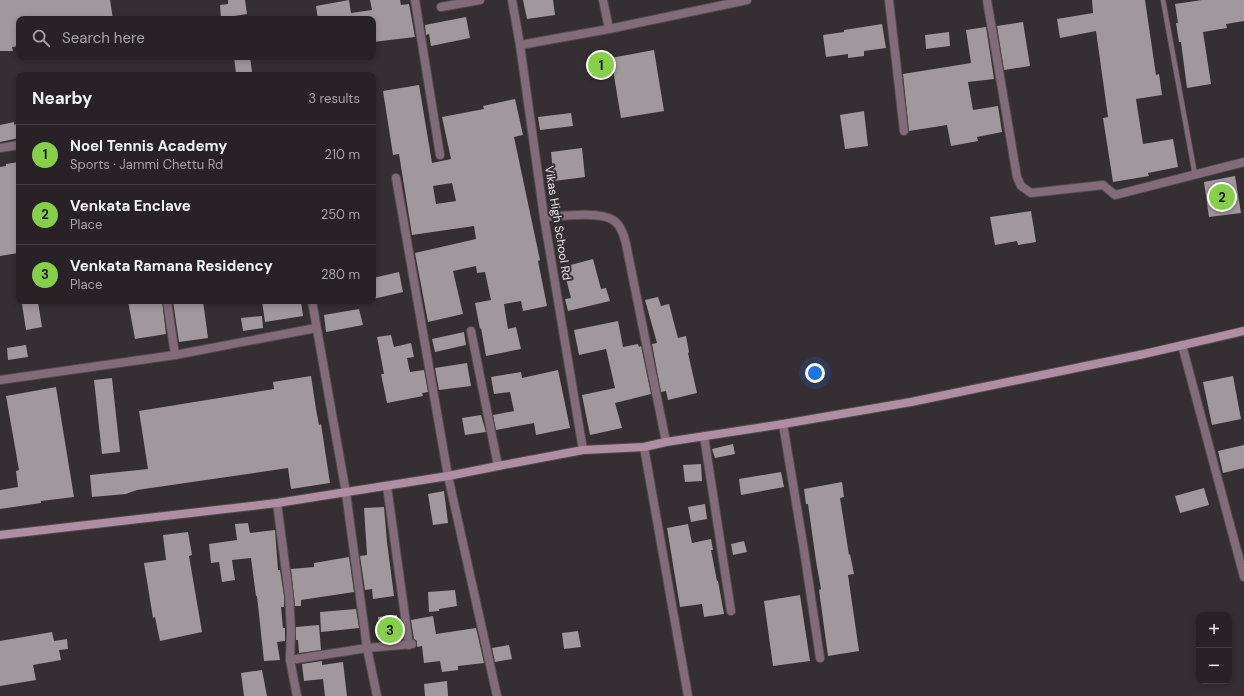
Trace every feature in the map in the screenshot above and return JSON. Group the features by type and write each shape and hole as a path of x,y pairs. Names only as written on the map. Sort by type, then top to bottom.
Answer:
{"street":[{"path":"415,0 440,155"},
{"path":"441,7 480,0"},
{"name":"Vikas High School Rd","path":"512,0 520,45 544,217 583,450"},
{"path":"603,0 609,29"},
{"path":"520,45 609,29 747,0"},
{"path":"889,0 904,131"},
{"path":"987,0 1017,177 1021,186 1030,193 1103,185 1115,195 1244,162"},
{"path":"0,148 16,145"},
{"path":"396,178 448,476 497,696"},
{"path":"544,217 585,215 605,216 614,220 622,232 626,244 666,442"},
{"path":"167,304 175,355"},
{"path":"312,304 346,493 367,648 377,696"},
{"path":"0,380 175,355 316,328"},
{"path":"471,331 498,466"},
{"path":"0,535 277,503 448,476 583,450 644,447 666,442 911,402 1244,331"},
{"path":"1182,345 1244,577"},
{"path":"783,424 820,658"},
{"path":"704,436 731,611"},
{"path":"644,447 688,696"},
{"path":"290,660 367,648 411,645 387,486"},
{"path":"277,503 289,595 291,631 290,660 297,696"}],"lane":[{"path":"1163,0 1194,175"}],"building":[{"path":"0,0 110,0 113,16 16,16 16,46 12,47 13,51 0,51"},
{"path":"228,0 245,0 247,14 221,16 220,5 228,4"},
{"path":"349,0 351,13 372,10 370,0 400,0 401,5 409,4 415,37 376,42 376,16 318,16 316,6"},
{"path":"523,0 553,0 555,15 527,19"},
{"path":"1092,0 1145,0 1156,75 1159,74 1162,95 1136,99 1143,144 1173,139 1178,167 1148,173 1149,176 1113,182 1103,118 1108,117 1096,31 1060,38 1057,19 1093,13"},
{"path":"1202,0 1244,0 1244,21 1226,24 1227,28 1203,32 1211,84 1187,88 1181,42 1179,42 1176,23 1178,23 1175,4"},
{"path":"466,17 470,38 431,46 429,34 426,35 425,25"},
{"path":"1023,22 1030,66 1004,70 997,26"},
{"path":"882,24 886,48 864,51 864,56 848,58 848,54 826,57 823,35"},
{"path":"986,27 994,79 968,82 973,110 998,106 1002,132 977,137 978,141 951,146 947,125 909,131 903,74 971,63 966,30"},
{"path":"949,32 950,46 926,49 925,35"},
{"path":"654,50 664,111 621,118 611,58"},
{"path":"234,60 250,60 252,72 236,72"},
{"path":"419,85 432,163 451,159 442,117 484,109 483,106 515,99 523,135 514,137 540,260 538,261 547,306 523,311 521,301 504,304 508,329 516,327 521,349 486,356 475,303 491,300 485,272 477,273 476,266 453,271 463,314 428,322 415,253 476,239 474,226 412,235 399,154 393,155 383,91","holes":["452,183 456,201 436,204 433,186"]},
{"path":"864,111 868,146 845,149 840,115"},
{"path":"571,113 573,126 540,130 538,117"},
{"path":"14,122 14,125 16,124 16,139 0,142 0,125"},
{"path":"582,148 585,177 554,181 551,152"},
{"path":"16,162 16,253 0,256 0,167 6,166 6,164"},
{"path":"1235,176 1241,213 1209,217 1204,182"},
{"path":"1031,211 1036,242 1018,245 1017,241 995,245 990,217"},
{"path":"593,259 601,289 606,288 610,301 568,311 565,299 571,298 563,267"},
{"path":"399,272 403,292 376,298 376,277"},
{"path":"658,297 661,306 669,304 678,338 686,336 688,353 697,393 668,400 666,391 661,392 652,344 657,343 645,300"},
{"path":"22,304 38,304 42,327 26,330"},
{"path":"129,304 162,304 166,334 135,339"},
{"path":"173,304 203,304 208,338 179,342"},
{"path":"262,304 301,304 303,316 265,322"},
{"path":"359,309 363,325 326,332 324,315"},
{"path":"262,316 263,328 243,331 241,318"},
{"path":"618,321 623,347 638,344 639,347 641,346 651,394 615,403 622,428 590,435 582,395 615,388 606,349 579,355 574,330"},
{"path":"464,332 466,345 435,352 432,339"},
{"path":"391,335 394,347 411,343 414,357 407,358 410,372 424,370 428,392 422,393 423,396 387,403 381,374 384,374 377,337"},
{"path":"26,345 28,357 8,360 7,348"},
{"path":"467,363 471,386 439,390 435,368"},
{"path":"558,370 570,428 536,435 534,423 496,430 493,415 514,411 510,392 494,394 491,377 521,372 522,378"},
{"path":"311,376 319,425 321,424 330,483 291,489 288,468 137,490 126,494 92,497 90,475 148,469 139,411 274,389 273,382"},
{"path":"1233,376 1241,419 1212,425 1203,382"},
{"path":"112,378 120,452 102,454 94,380"},
{"path":"56,387 74,497 41,501 41,503 0,509 0,490 18,487 16,471 19,470 6,396"},
{"path":"481,415 486,432 465,435 462,418"},
{"path":"733,444 735,454 715,458 712,449"},
{"path":"1244,445 1244,468 1223,473 1218,451"},
{"path":"701,464 702,481 685,482 683,465"},
{"path":"781,472 784,487 741,495 739,479"},
{"path":"842,482 844,497 840,498 849,555 850,554 854,574 848,575 859,651 828,656 819,590 821,589 808,504 806,504 804,489"},
{"path":"1204,488 1209,505 1180,513 1175,496"},
{"path":"444,491 448,523 433,525 428,494"},
{"path":"705,504 707,519 691,522 688,507"},
{"path":"384,507 394,596 373,599 372,589 365,590 360,556 367,555 364,508"},
{"path":"248,523 250,533 275,530 278,570 280,570 284,596 284,607 281,607 283,628 285,628 285,641 277,642 280,660 264,661 251,558 232,560 235,580 222,582 219,562 211,563 209,544 237,540 235,524"},
{"path":"688,524 692,543 711,539 713,550 711,550 724,614 704,617 702,604 680,607 667,528"},
{"path":"188,532 192,555 189,556 202,632 160,641 155,617 153,618 144,563 166,560 163,535"},
{"path":"744,541 747,552 733,555 731,544"},
{"path":"349,557 354,592 301,600 301,606 295,606 291,569 314,567 314,563"},
{"path":"455,590 457,606 429,612 428,592"},
{"path":"800,595 810,661 773,666 764,601"},
{"path":"356,609 359,628 321,632 320,612"},
{"path":"397,615 398,623 400,622 403,639 381,641 378,617"},
{"path":"433,616 436,634 476,628 484,663 458,666 458,670 442,672 440,661 424,663 422,646 417,647 417,641 414,639 411,620"},
{"path":"319,625 321,650 299,653 298,640 296,640 296,627"},
{"path":"578,631 581,647 564,649 562,633"},
{"path":"52,632 54,641 67,639 68,649 59,650 61,660 33,665 36,680 0,686 0,641"},
{"path":"509,645 512,659 495,662 492,648"},
{"path":"322,661 322,665 343,662 347,696 325,696 323,679 304,681 302,664"},
{"path":"262,670 267,696 244,696 241,673"},
{"path":"447,681 448,696 425,696 424,684"}],"place":[{"name":"Noel Tennis Academy","path":"601,65"},
{"name":"Venkata Enclave","path":"1222,197"},
{"name":"Venkata Ramana Residency","path":"390,630"}]}
